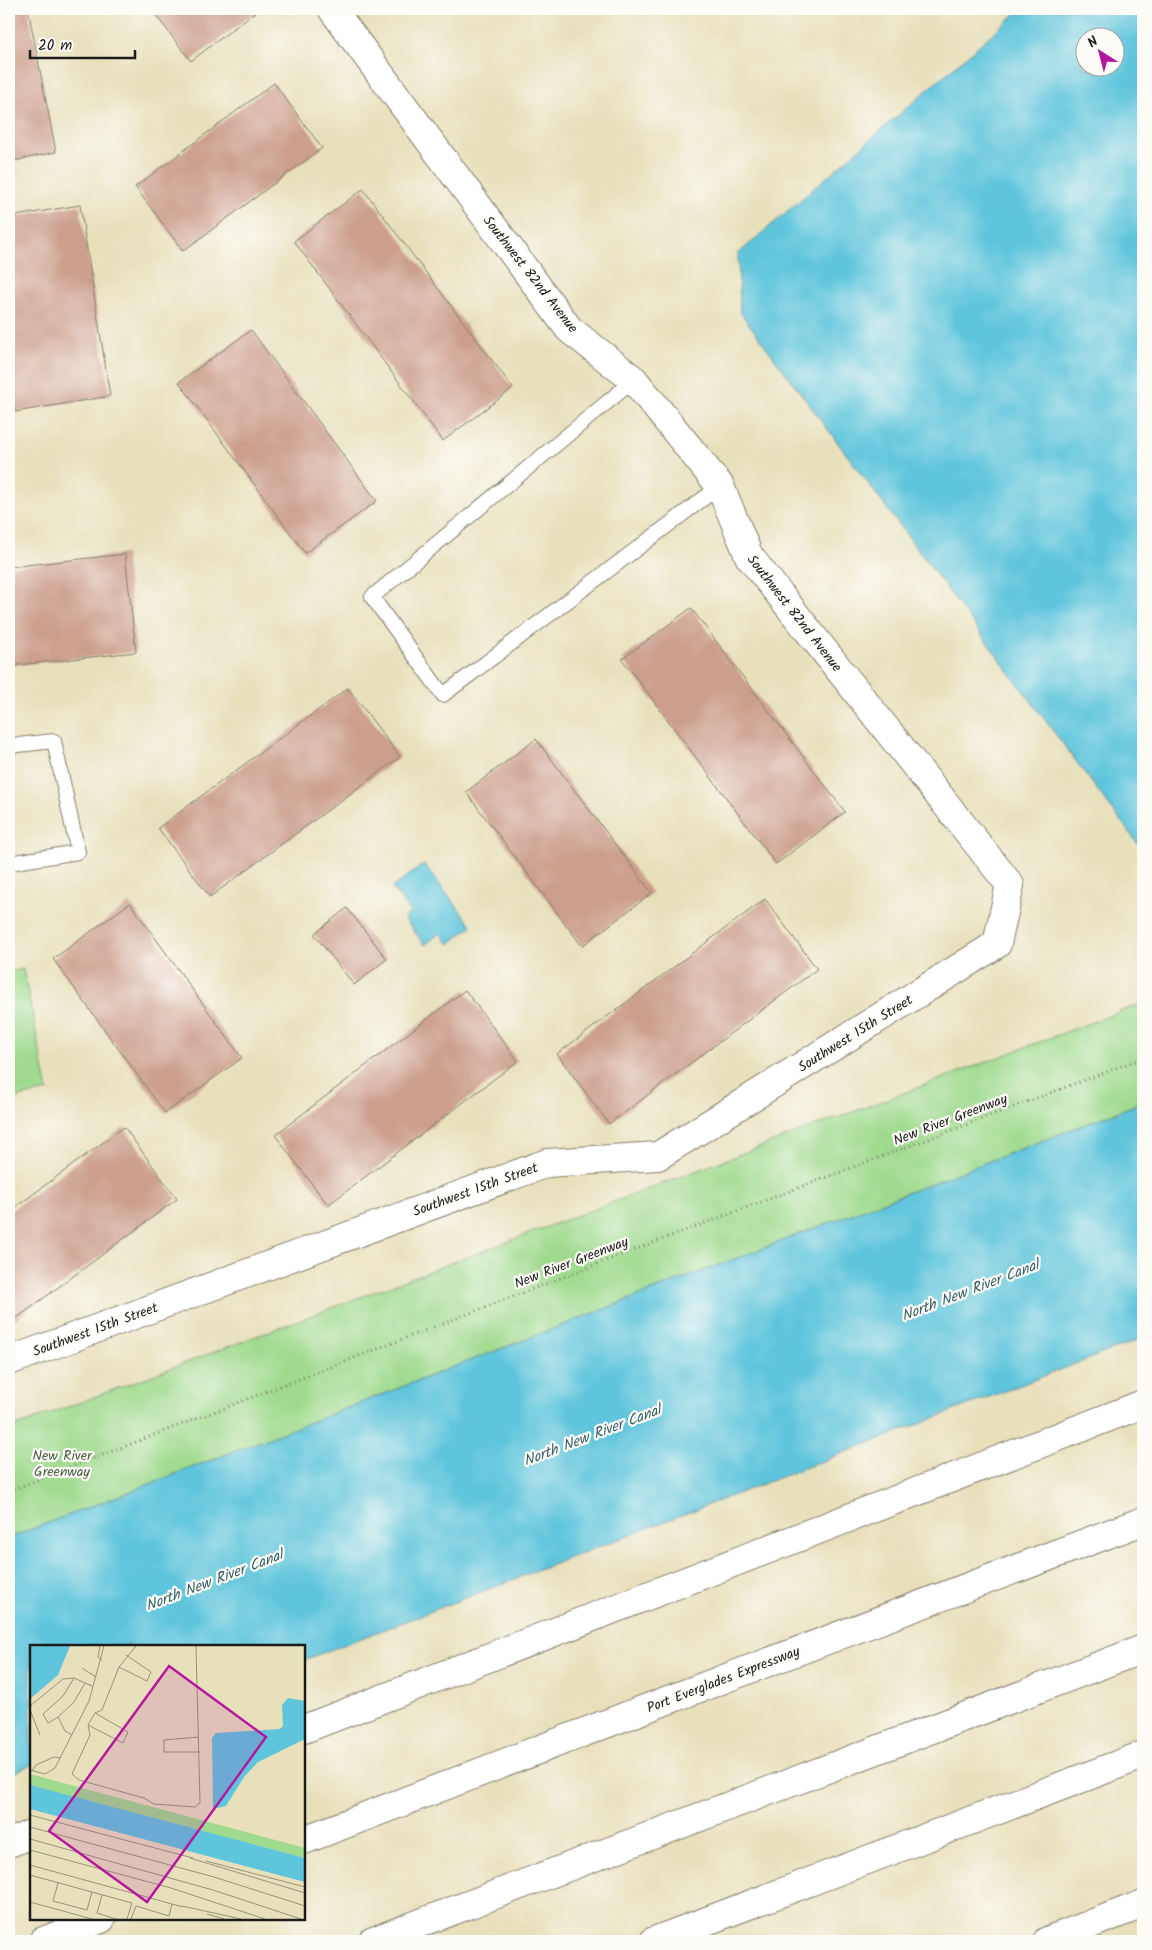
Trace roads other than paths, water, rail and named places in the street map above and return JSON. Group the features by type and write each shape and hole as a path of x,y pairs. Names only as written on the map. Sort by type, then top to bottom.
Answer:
{"main road":[{"name":"Southwest 82nd Avenue","path":"332,9 569,329 634,380 720,486 749,556 1010,885"},
{"name":"Southwest 15th Street","path":"9,1360 547,1163 658,1156 996,944 1010,885"},
{"path":"305,1729 1143,1404"},
{"name":"Port Everglades Expressway","path":"305,1840 668,1700 1143,1522"},
{"path":"373,1941 1143,1649"},
{"path":"654,1941 1143,1755"},
{"path":"9,1843 30,1834"},
{"path":"1047,1941 1143,1904"},
{"path":"43,1941 98,1920"}],"lane":[{"path":"634,380 372,597 443,695 720,486"},
{"path":"9,746 54,742 78,852 9,863"}],"water":[{"path":"1021,9 1143,9 1143,851 740,312 738,254"},
{"path":"424,864 472,926 449,944 440,933 425,945 404,918 411,913 392,888"},
{"name":"North New River Canal","path":"1143,1102 1143,1338 305,1660 305,1645 30,1645 30,1765 9,1774 9,1538"}],"park label":[{"name":"New River Greenway","path":"62,1464"}]}
